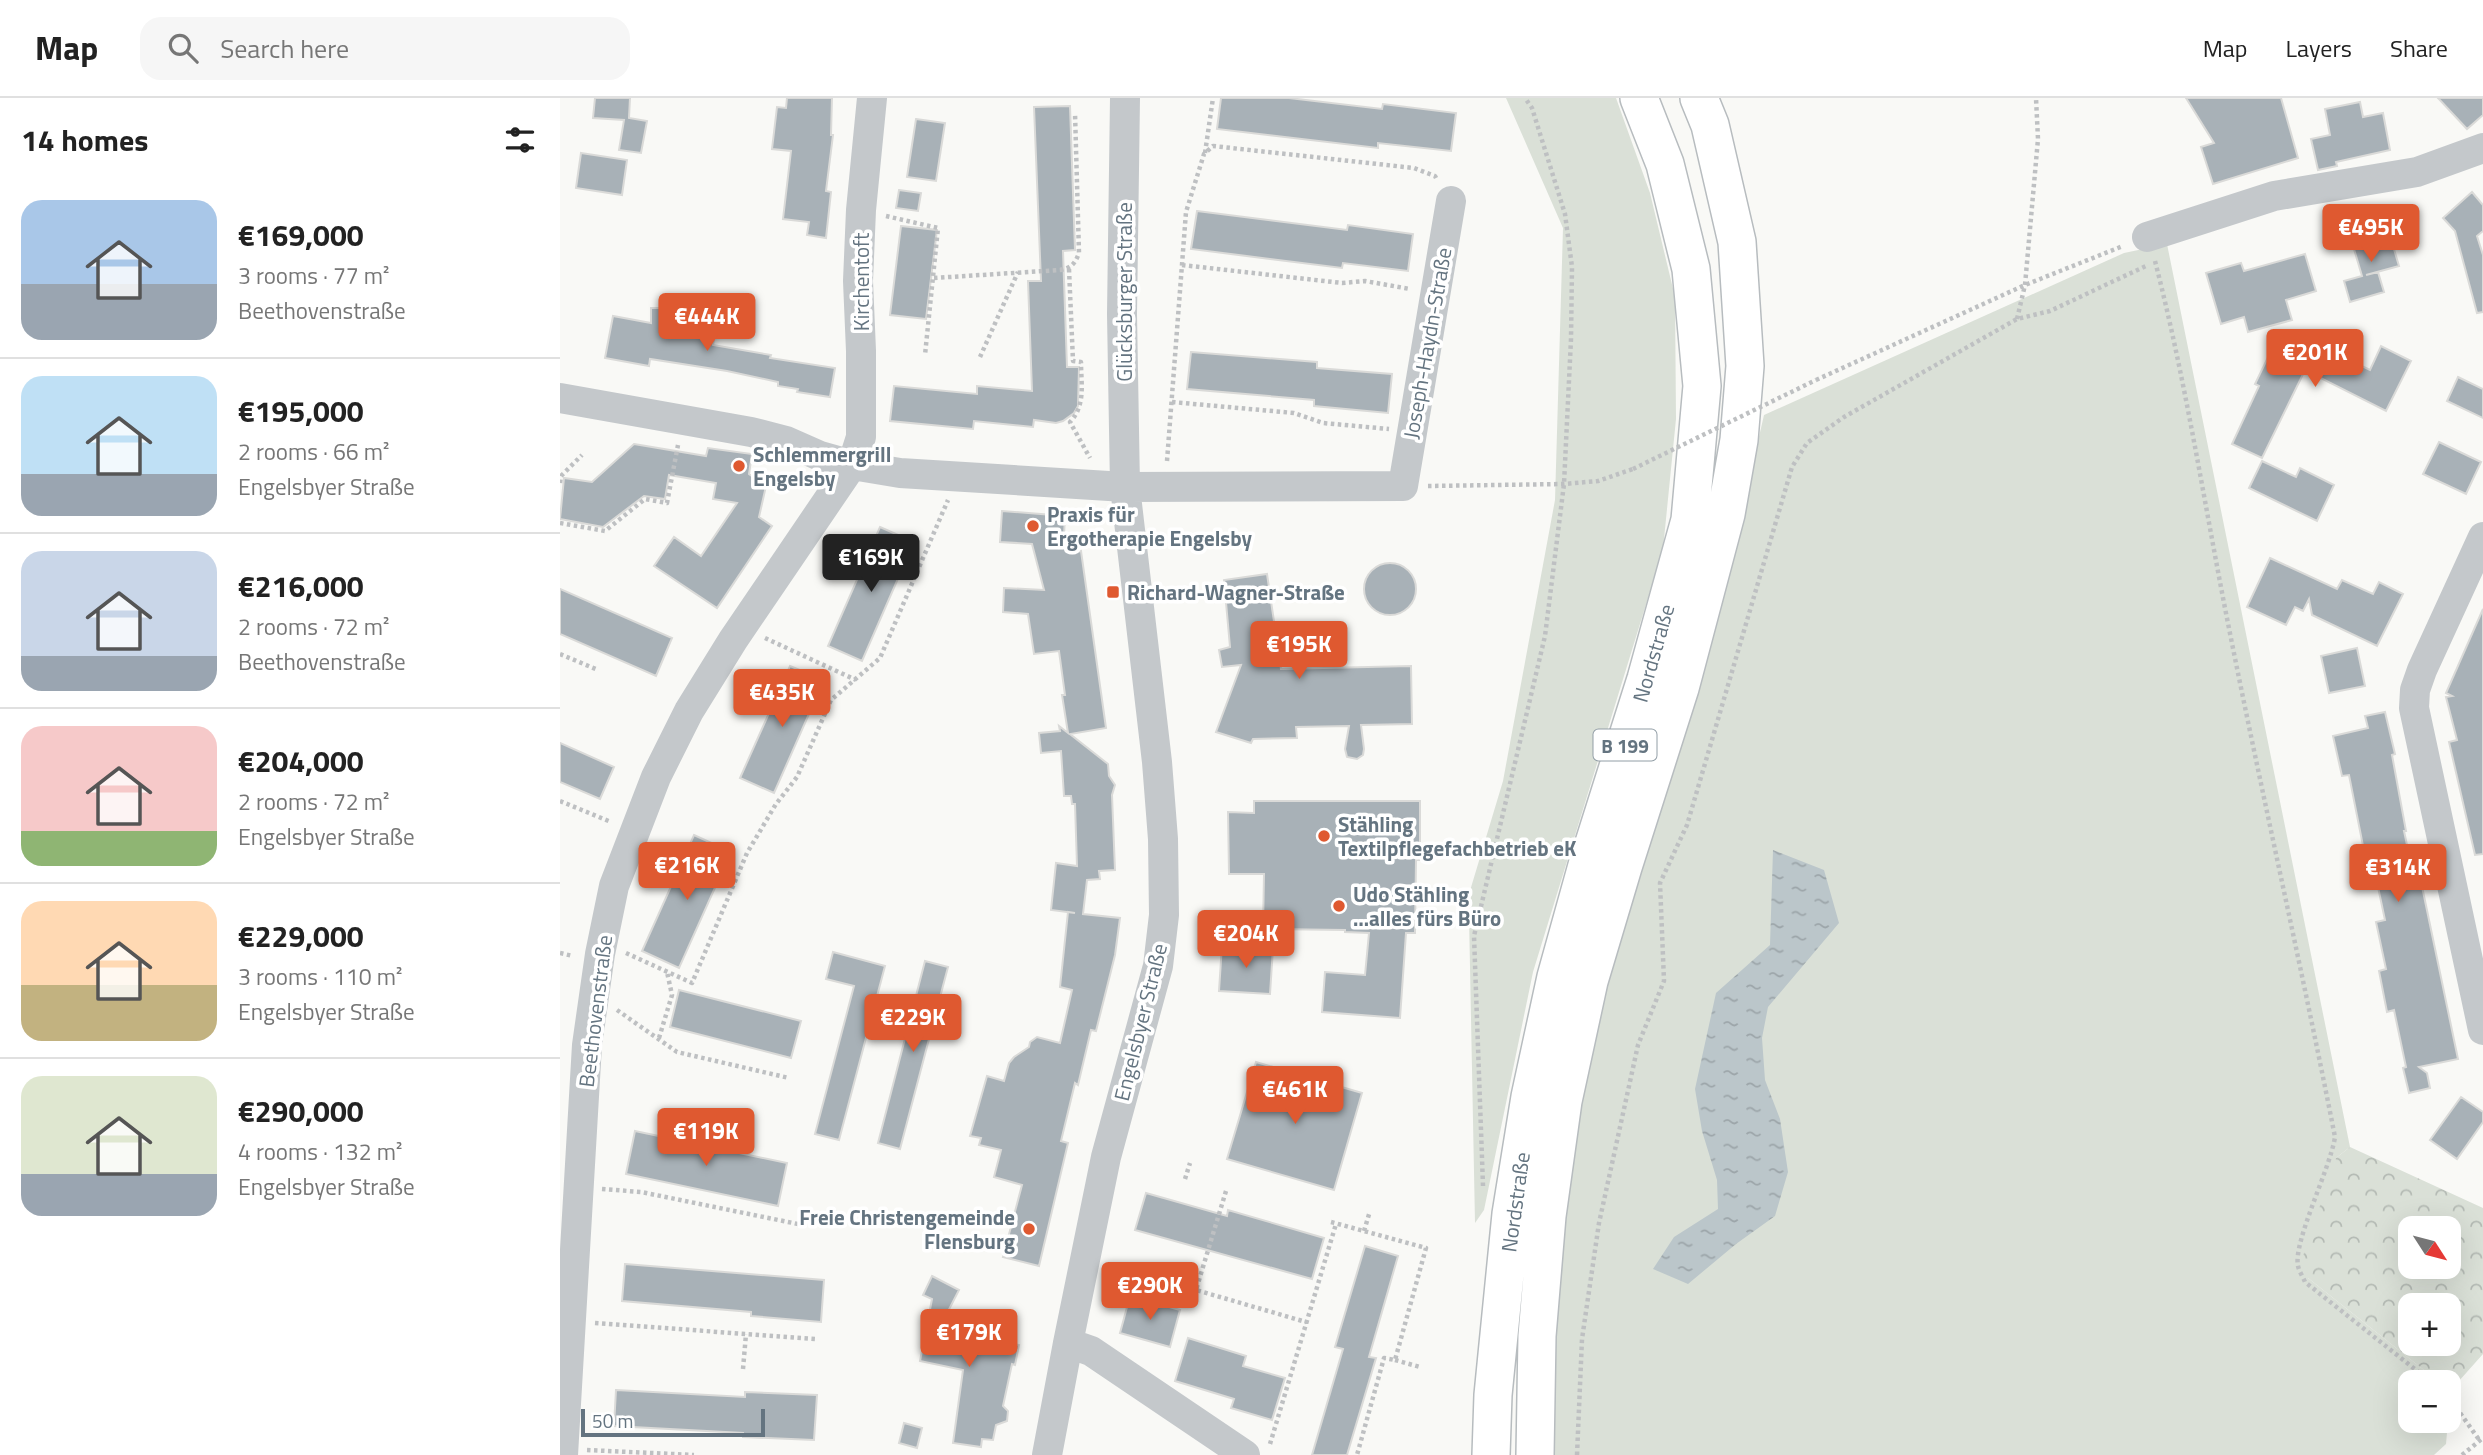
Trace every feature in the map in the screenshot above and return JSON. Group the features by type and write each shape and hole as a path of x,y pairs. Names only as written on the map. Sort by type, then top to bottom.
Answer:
{"main road":[{"name":"Nordstraße","path":"1491,1455 1493,1395 1511,1214 1530,1097 1556,976 1588,862 1646,679 1690,520 1702,386 1691,269 1665,164 1639,98"},
{"name":"Nordstraße","path":"1535,1455 1537,1336 1546,1216 1563,1101 1589,981 1680,688 1726,514 1739,440 1745,366 1737,242 1710,125 1699,98"}],"street":[{"name":"Kirchentoft","path":"852,465 861,437 858,281 861,210 872,98"},
{"name":"Glücksburger Straße","path":"1125,98 1122,314 1125,487"},
{"path":"2151,249 2274,196 2417,172 2478,155"},
{"name":"Joseph-Haydn-Straße","path":"1403,486 1451,201"},
{"path":"560,398 751,432 786,441 820,456 852,465 900,473 1125,487 1403,486"},
{"name":"Beethovenstraße","path":"563,1452 587,1045 600,954 614,886 656,777 689,712 733,639 852,465"},
{"name":"Engelsbyer Straße","path":"1047,1455 1106,1157 1158,967 1164,915 1163,839 1157,762 1125,487"},
{"path":"2483,537 2422,670 2415,690 2414,708 2483,1030"},
{"path":"1068,1343 1091,1351 1245,1455"}],"path":[{"path":"1165,487 1186,212 1205,154 1213,98"},
{"path":"1479,1045 1474,936 1545,636 1564,484 1572,267 1565,214 1552,166 1532,108 1525,98"},
{"path":"2017,319 2025,285 2038,139 2036,98"},
{"path":"1075,113 1079,253 1069,269 1073,361 1081,362 1082,402 1070,422 1093,462 1092,485"},
{"path":"1205,154 1213,146 1414,168 1435,176 1451,201"},
{"path":"861,210 938,228 925,355"},
{"path":"1403,486 1564,484 1598,481 1633,469 1816,380 2025,285 2151,249"},
{"path":"1577,1455 1582,1339 1599,1223 1638,1045 1664,981 1660,883 1687,825 1792,467 1807,443 1844,417 2017,319 2050,311 2151,249"},
{"path":"2151,249 2178,351 2224,604 2299,952 2335,1137 2332,1154 2299,1248 2298,1266 2305,1282 2416,1370"},
{"path":"1182,265 1342,283 1365,281 1436,293"},
{"path":"934,278 1069,269"},
{"path":"980,357 1018,272"},
{"path":"1172,402 1293,413 1323,423 1412,431"},
{"path":"560,523 605,531 645,499 667,503 682,420"},
{"path":"560,483 561,476 583,454"},
{"path":"600,954 625,952 692,983 751,846 776,804 797,777 831,700 880,658 958,477"},
{"path":"733,639 760,636 856,680"},
{"path":"560,654 598,670"},
{"path":"560,801 633,832"},
{"path":"659,1038 672,996 667,972"},
{"path":"594,1001 609,1004 677,1052 789,1077"},
{"path":"1185,1179 1190,1163"},
{"path":"578,1186 641,1192 798,1224"},
{"path":"1226,1191 1196,1290 1306,1322"},
{"path":"1364,1231 1370,1211"},
{"path":"1267,1455 1333,1223 1426,1248 1395,1360"},
{"path":"1153,1270 1198,1283"},
{"path":"570,1322 815,1339"},
{"path":"743,1369 746,1334"},
{"path":"1357,1455 1384,1358 1420,1367"},
{"path":"2461,1413 2482,1440 2462,1455"},
{"path":"563,1452 695,1455"}],"green space":[{"path":"1506,98 1616,98 1650,193 1675,297 1676,419 1663,549 1533,972 1484,1210 1475,1223 1469,916 1463,914 1503,781 1555,500 1563,228"},
{"path":"2167,244 2350,1147 2336,1158 2308,1278 2398,1349 2398,1356 2406,1356 2424,1370 2398,1370 2398,1433 2447,1433 2446,1444 2434,1455 1553,1455 1554,1320 1572,1134 1614,946 1713,637 1764,415 2124,253"},
{"path":"2350,1147 2483,1208 2483,1354 2461,1379 2461,1370 2424,1370 2406,1356 2461,1356 2461,1293 2398,1293 2398,1349 2308,1278 2302,1259 2336,1158"}],"water":[{"path":"1773,850 1824,870 1839,923 1768,1007 1762,1038 1765,1080 1780,1119 1788,1172 1775,1216 1688,1284 1653,1269 1674,1237 1718,1209 1717,1180 1702,1131 1695,1089 1716,993 1770,945"}],"building":[{"path":"595,98 630,98 629,118 647,121 641,153 619,150 624,120 593,118"},
{"path":"787,98 832,98 833,135 826,191 831,192 826,238 807,235 809,222 783,219 791,151 772,149 777,107 786,108"},
{"path":"1221,98 1289,98 1382,109 1383,104 1456,113 1451,151 1378,143 1378,148 1217,129"},
{"path":"2186,98 2281,98 2298,158 2213,184 2201,147 2214,143"},
{"path":"2438,98 2483,98 2483,115 2467,129"},
{"path":"2360,102 2363,117 2383,113 2390,150 2336,162 2337,166 2318,170 2311,139 2330,135 2325,109"},
{"path":"1070,106 1075,250 1063,251 1067,367 1079,367 1078,406 1074,413 1056,423 1034,420 1033,427 974,421 973,429 890,421 894,386 977,394 977,386 1032,391 1028,281 1041,281 1034,107"},
{"path":"916,119 945,123 936,181 907,177"},
{"path":"581,153 627,160 622,195 576,188"},
{"path":"899,190 921,193 918,211 896,208"},
{"path":"2472,192 2483,205 2483,231 2477,236 2483,255 2483,312 2477,313 2455,231 2443,218"},
{"path":"1197,211 1347,230 1348,225 1413,234 1408,271 1343,263 1342,268 1191,249"},
{"path":"901,226 937,230 926,319 890,315"},
{"path":"2388,229 2399,266 2366,275 2378,272 2384,292 2350,302 2344,281 2362,276 2351,239"},
{"path":"2305,254 2316,291 2286,300 2292,320 2248,332 2244,317 2221,324 2206,273 2241,263 2244,271"},
{"path":"651,308 674,308 674,321 716,327 713,345 771,355 770,358 835,368 830,397 797,392 798,389 778,386 778,382 727,371 650,359 649,366 605,358 613,316 651,323"},
{"path":"2317,345 2370,370 2381,346 2411,361 2386,411 2305,370 2262,458 2232,444 2259,386 2255,384 2271,351 2306,368"},
{"path":"1191,352 1317,362 1317,368 1392,374 1388,413 1314,406 1314,400 1187,389"},
{"path":"2458,377 2483,389 2483,418 2447,401"},
{"path":"2439,442 2481,462 2466,494 2423,474"},
{"path":"634,444 706,456 708,448 752,454 749,474 766,486 759,517 772,526 717,608 654,566 674,537 701,556 737,503 713,499 716,483 669,475 665,499 644,496 603,527 560,519 564,478 592,482"},
{"path":"2262,461 2296,477 2300,468 2334,485 2317,521 2249,488"},
{"path":"1002,511 1065,516 1064,536 1072,534 1076,552 1081,551 1106,728 1070,734 1108,764 1109,776 1115,785 1112,795 1115,870 1099,871 1100,879 1087,880 1083,914 1120,918 1115,955 1096,1031 1091,1030 1078,1085 1075,1083 1061,1141 1068,1143 1039,1266 1003,1257 1022,1185 994,1177 1001,1150 979,1145 981,1138 970,1136 987,1076 1004,1081 1009,1063 1037,1037 1060,1043 1072,990 1060,987 1068,912 1051,910 1056,863 1077,866 1075,804 1072,804 1071,796 1064,796 1061,751 1041,753 1039,733 1060,731 1059,726 1068,733 1059,651 1034,654 1028,614 1003,612 1004,588 1044,590 1032,544 1000,542"},
{"path":"880,527 914,542 862,661 828,646"},
{"path":"2270,558 2337,589 2342,580 2373,594 2379,582 2403,594 2377,646 2312,615 2309,599 2303,611 2295,607 2286,625 2247,607"},
{"path":"1390,563 1400,565 1408,571 1414,579 1414,599 1408,607 1400,613 1390,615 1380,613 1372,607 1366,599 1364,589 1366,579 1372,571 1380,565"},
{"path":"1267,574 1281,669 1411,666 1412,724 1361,725 1364,749 1363,755 1357,759 1347,757 1345,749 1349,726 1296,727 1297,738 1253,739 1251,743 1216,732 1241,665 1222,667 1219,650 1230,647 1224,580"},
{"path":"560,589 672,638 656,676 560,634"},
{"path":"2483,609 2483,854 2475,855 2449,742 2457,740 2446,697 2452,696 2446,693"},
{"path":"2357,648 2365,686 2329,693 2321,656"},
{"path":"790,666 824,680 774,793 740,778"},
{"path":"2385,712 2395,754 2392,755 2404,831 2413,873 2419,872 2458,1059 2419,1067 2427,1073 2430,1088 2409,1093 2394,1010 2387,1012 2379,971 2386,969 2376,922 2385,920 2371,854 2365,856 2349,775 2342,776 2333,736 2368,728 2365,716"},
{"path":"560,743 614,767 600,799 560,782"},
{"path":"1254,801 1420,801 1420,860 1416,860 1415,933 1406,933 1400,1018 1322,1012 1325,972 1365,975 1369,933 1263,929 1264,874 1229,874 1228,812 1254,813"},
{"path":"694,835 731,852 679,968 642,951"},
{"path":"1222,945 1273,948 1270,994 1219,991"},
{"path":"833,952 885,966 839,1140 815,1134 854,986 826,979"},
{"path":"925,961 948,967 900,1149 878,1143"},
{"path":"679,990 801,1021 791,1058 670,1027"},
{"path":"1256,1062 1362,1093 1334,1190 1227,1159"},
{"path":"2461,1097 2483,1112 2483,1122 2457,1159 2430,1140"},
{"path":"635,1131 787,1163 778,1206 626,1174"},
{"path":"1146,1193 1227,1216 1228,1210 1324,1238 1312,1279 1135,1230"},
{"path":"1365,1246 1398,1256 1369,1357 1376,1358 1347,1455 1312,1455 1343,1349 1335,1347"},
{"path":"625,1264 824,1280 821,1322 751,1316 751,1312 622,1301"},
{"path":"932,1276 959,1290 939,1329 1019,1345 1003,1406 1008,1411 1007,1421 996,1425 993,1440 982,1439 981,1447 953,1443 963,1370 920,1361 932,1299 923,1295"},
{"path":"1130,1296 1180,1310 1170,1347 1120,1333"},
{"path":"1188,1338 1246,1356 1243,1366 1285,1378 1272,1420 1231,1408 1234,1399 1175,1381"},
{"path":"616,1390 745,1397 745,1392 817,1395 814,1440 614,1426"},
{"path":"904,1423 922,1428 917,1448 899,1443"}],"place":[{"name":"Schlemmergrill Engelsby","path":"739,466"},
{"name":"Praxis für Ergotherapie Engelsby","path":"1033,526"},
{"name":"Richard-Wagner-Straße","path":"1113,592"},
{"name":"Stähling Textilpflegefachbetrieb eK","path":"1324,836"},
{"name":"Udo Stähling …alles fürs Büro","path":"1339,906"},
{"name":"Freie Christengemeinde Flensburg","path":"1029,1229"}]}
